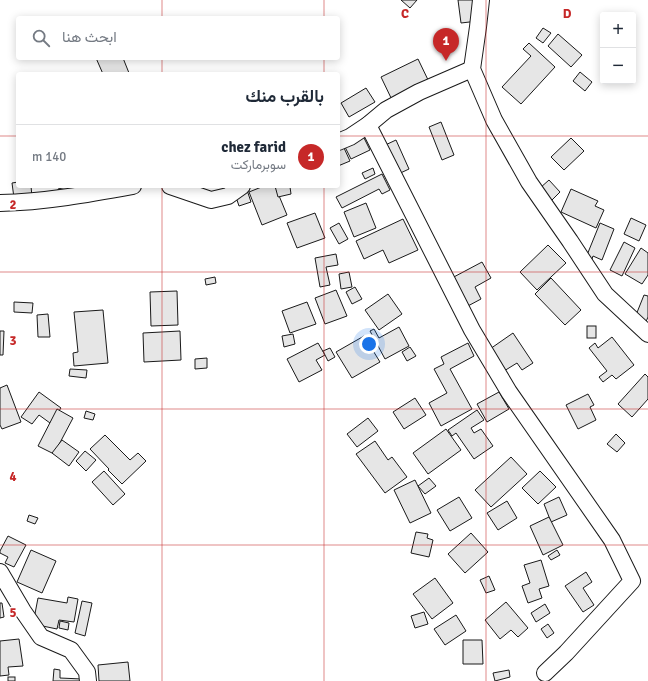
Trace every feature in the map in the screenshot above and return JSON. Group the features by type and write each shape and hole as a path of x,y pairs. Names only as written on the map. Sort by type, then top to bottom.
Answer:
{"street":[{"path":"481,0 472,69 494,120 529,182 605,294 648,334"},
{"path":"340,141 350,137 368,125 386,110 472,69"},
{"path":"368,125 472,330 509,392 612,540 632,580 566,653 545,673"},
{"path":"0,203 91,194 122,188"},
{"path":"176,188 211,200 228,196 239,188"},
{"path":"0,572 23,611 41,637 70,650 87,672 88,681"}],"building":[{"path":"401,0 417,0 410,8"},
{"path":"458,0 476,0 478,21 461,23"},
{"path":"543,28 551,33 543,43 536,38"},
{"path":"558,34 582,55 571,67 548,46"},
{"path":"529,43 555,67 521,104 502,87 531,56 523,49"},
{"path":"418,59 430,84 393,102 381,77"},
{"path":"97,60 124,60 129,72 102,72"},
{"path":"580,72 592,82 585,91 573,81"},
{"path":"366,88 375,102 349,117 341,103"},
{"path":"441,122 454,155 442,160 429,127"},
{"path":"363,136 370,150 351,159 344,145"},
{"path":"571,138 584,151 564,170 551,157"},
{"path":"396,140 409,169 394,176 381,147"},
{"path":"344,148 350,161 340,165 340,149"},
{"path":"373,168 375,174 365,179 362,173"},
{"path":"382,174 390,190 382,194 379,189 342,208 336,197"},
{"path":"549,180 560,192 552,200 540,188"},
{"path":"16,182 16,188 31,188 32,197 14,198 12,183"},
{"path":"79,188 80,191 59,196 58,189"},
{"path":"259,188 276,188 287,215 262,225 249,192"},
{"path":"276,188 290,188 291,194 278,197"},
{"path":"571,189 598,201 595,206 604,210 596,228 561,212"},
{"path":"247,190 251,202 239,206 235,194"},
{"path":"366,203 376,228 354,237 344,212"},
{"path":"315,213 325,238 297,248 287,223"},
{"path":"631,218 646,225 639,241 624,234"},
{"path":"403,219 418,250 389,263 383,250 364,259 356,241"},
{"path":"339,223 348,239 339,244 330,228"},
{"path":"600,223 614,229 602,260 593,256 591,262 585,260"},
{"path":"624,242 635,248 622,276 610,270"},
{"path":"548,245 566,263 537,290 520,272"},
{"path":"641,248 648,253 648,275 642,284 625,274"},
{"path":"336,254 338,265 326,267 330,285 320,287 315,258"},
{"path":"482,262 491,278 475,287 481,299 466,307 450,279"},
{"path":"349,272 352,287 341,289 339,274"},
{"path":"215,277 216,283 206,285 205,279"},
{"path":"551,278 581,310 565,325 535,294"},
{"path":"355,287 362,299 352,304 346,292"},
{"path":"336,290 347,316 325,324 315,298"},
{"path":"177,291 178,325 151,326 150,292"},
{"path":"388,294 402,314 379,330 365,310"},
{"path":"644,295 648,296 648,317 645,324 634,320"},
{"path":"14,302 33,303 32,313 14,312"},
{"path":"307,302 316,324 290,333 282,311"},
{"path":"103,310 108,363 74,366 73,353 78,352 74,312"},
{"path":"48,314 50,337 38,337 37,315"},
{"path":"587,326 596,326 596,338 587,338"},
{"path":"399,327 409,346 385,359 370,331 374,329 379,338"},
{"path":"0,331 4,331 3,355 0,355"},
{"path":"180,331 181,360 144,362 143,333"},
{"path":"513,333 533,363 522,370 517,363 504,371 490,349"},
{"path":"293,334 295,344 284,347 282,336"},
{"path":"364,336 380,362 352,378 336,352"},
{"path":"612,337 634,365 616,379 612,375 603,382 599,377 607,371 589,348 595,343 598,348"},
{"path":"318,343 325,355 316,360 322,370 299,382 287,359"},
{"path":"468,343 474,356 450,369 472,409 441,426 429,403 447,393 434,369 444,364 441,357"},
{"path":"410,347 416,356 407,361 402,352"},
{"path":"330,348 335,357 328,361 323,351"},
{"path":"207,358 207,368 195,369 195,359"},
{"path":"70,369 87,370 86,378 69,376"},
{"path":"645,374 648,377 648,399 632,417 618,404"},
{"path":"7,385 21,422 2,429 0,425 0,388"},
{"path":"39,392 61,408 50,423 39,415 32,424 21,417"},
{"path":"499,392 509,409 487,422 477,404"},
{"path":"588,394 594,405 590,407 596,420 578,429 566,405"},
{"path":"415,398 426,415 404,429 393,412"},
{"path":"57,409 73,418 54,454 38,446"},
{"path":"477,410 484,420 471,428 474,433 481,429 493,446 474,459 456,433 452,436 448,430"},
{"path":"86,411 95,414 93,420 84,418"},
{"path":"368,418 378,431 357,447 347,434"},
{"path":"446,429 461,450 428,474 413,453"},
{"path":"616,434 625,443 617,452 607,444"},
{"path":"105,435 130,460 138,453 146,461 122,484 90,449"},
{"path":"62,440 79,452 69,466 52,453"},
{"path":"375,441 388,460 392,457 407,477 385,493 356,454"},
{"path":"85,451 96,460 86,471 76,461"},
{"path":"511,457 527,474 491,507 475,490"},
{"path":"104,471 125,494 113,505 92,482"},
{"path":"540,471 556,487 538,504 522,488"},
{"path":"429,478 436,486 425,494 418,486"},
{"path":"415,480 431,513 410,523 394,490"},
{"path":"459,497 472,518 450,531 437,510"},
{"path":"559,497 567,515 551,522 544,504"},
{"path":"507,501 517,518 498,530 487,513"},
{"path":"29,515 38,518 35,524 27,521"},
{"path":"549,517 563,545 543,555 530,526"},
{"path":"416,532 428,534 427,538 433,540 429,557 411,553"},
{"path":"471,533 488,552 465,573 448,554"},
{"path":"8,536 26,545 14,567 5,563 8,557 0,553"},
{"path":"31,550 56,561 42,593 17,582"},
{"path":"557,550 560,555 551,560 548,556"},
{"path":"541,560 549,586 539,589 542,598 528,603 522,586 530,583 524,565"},
{"path":"586,572 592,582 583,588 594,605 583,612 565,586"},
{"path":"489,576 495,590 486,593 480,580"},
{"path":"435,578 453,603 432,619 413,594"},
{"path":"68,597 78,599 74,622 59,620 57,629 33,624 38,598 67,603"},
{"path":"82,601 92,603 85,636 75,633"},
{"path":"506,602 528,628 518,637 511,630 500,639 485,620"},
{"path":"0,603 2,603 4,617 0,618"},
{"path":"545,604 550,613 536,622 531,613"},
{"path":"424,612 428,624 415,628 411,616"},
{"path":"456,615 466,631 445,645 434,629"},
{"path":"60,621 69,623 68,630 59,628"},
{"path":"548,624 554,633 547,638 541,629"},
{"path":"19,639 23,666 8,667 9,675 0,676 0,641"},
{"path":"463,640 482,640 483,664 463,664"},
{"path":"128,662 130,681 99,681 98,665"},
{"path":"54,669 60,670 60,678 82,679 82,681 53,681"},
{"path":"509,670 510,677 495,681 493,673"},
{"path":"8,677 15,677 15,681 8,681"}],"place":[{"name":"chez farid","path":"446,61"}]}
